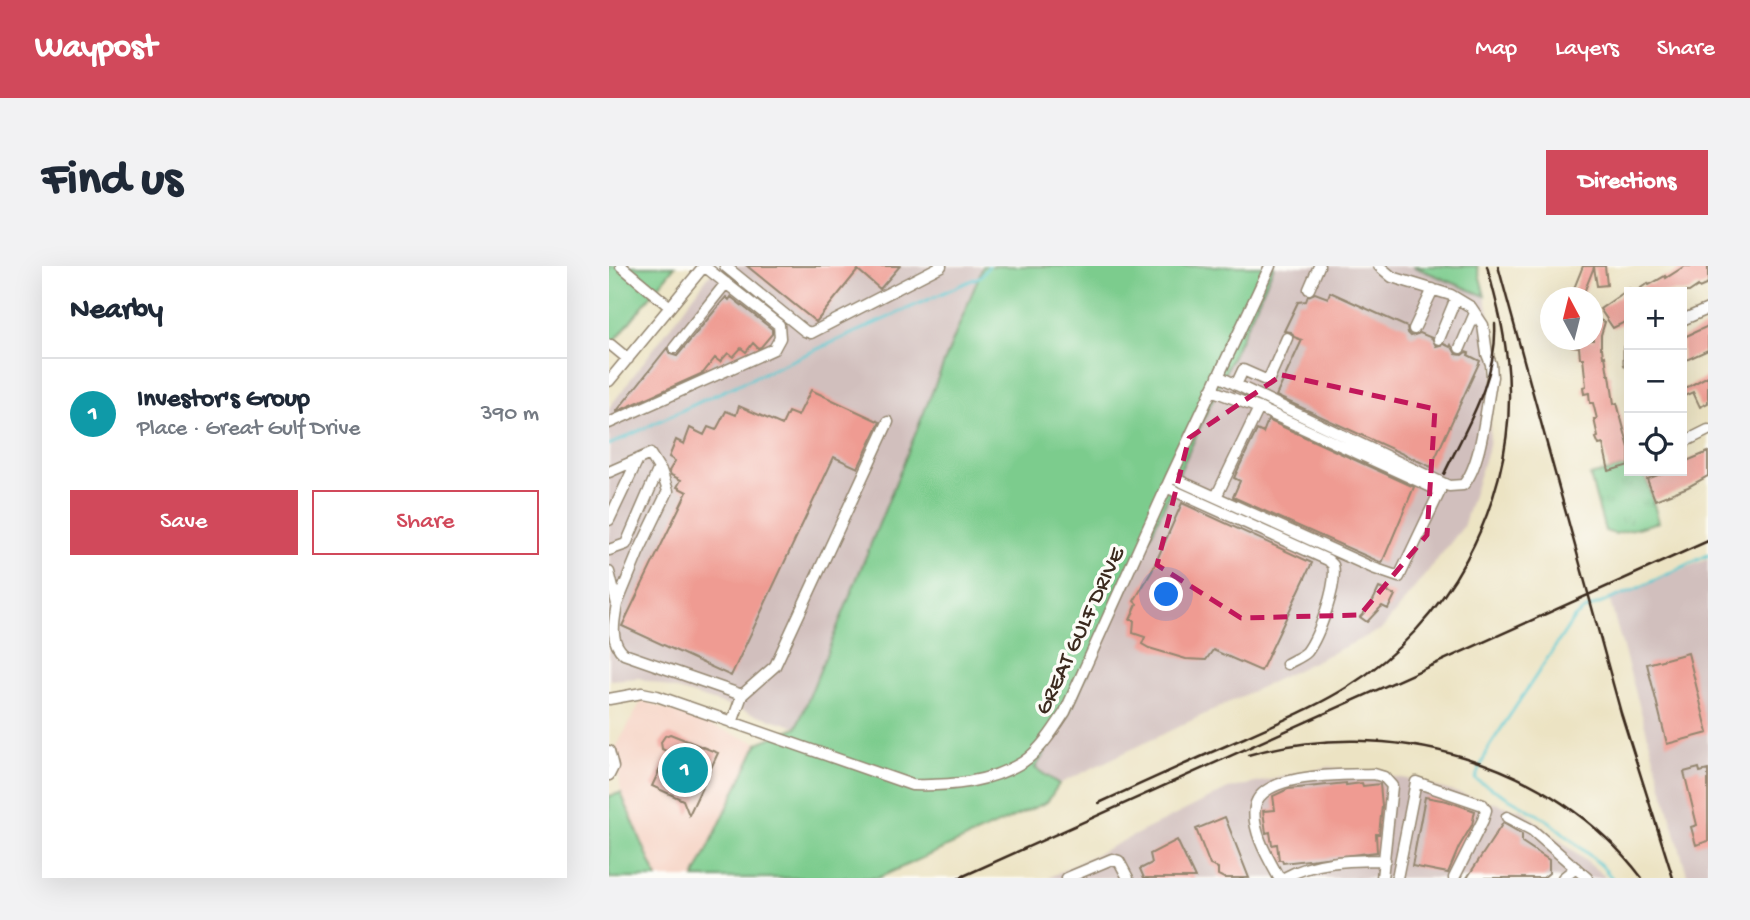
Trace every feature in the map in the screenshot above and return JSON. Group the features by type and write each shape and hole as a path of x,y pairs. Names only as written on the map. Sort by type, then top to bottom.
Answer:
{"street":[{"path":"621,266 670,307"},
{"path":"609,382 704,266 779,325 780,338 774,349 609,423"},
{"path":"732,268 805,331 811,333 941,266"},
{"name":"GREAT GULF DRIVE","path":"609,699 642,693 657,696 912,785 952,786 986,778 1024,761 1049,736 1065,712 1168,482 1270,266"},
{"path":"1308,289 1319,266"},
{"path":"1218,376 1448,486 1462,485 1469,478 1476,463 1492,377 1483,325 1471,307 1456,298 1392,277 1379,266"},
{"path":"674,348 726,283"},
{"path":"1414,329 1433,289"},
{"path":"1439,339 1456,298"},
{"path":"1687,318 1708,309"},
{"path":"1460,348 1475,313"},
{"path":"1236,385 1243,370 1268,381 1287,338"},
{"path":"611,345 628,359"},
{"path":"1168,482 1216,497 1373,568 1399,577 1440,491 1259,408 1211,390"},
{"path":"1216,497 1259,408"},
{"path":"732,723 743,695 775,666 888,422"},
{"path":"1687,440 1708,430"},
{"path":"609,472 650,454 668,491 617,604 611,633 618,650 743,695"},
{"path":"609,520 638,459"},
{"path":"632,568 626,544 659,468"},
{"path":"1168,482 1333,565 1323,619 1306,653 1287,664"},
{"path":"609,550 626,544 642,544"},
{"path":"609,572 617,604"},
{"path":"609,751 613,767 609,775"},
{"path":"1382,878 1384,860 1391,786 1384,777 1374,774 1283,782 1260,795 1255,808 1259,836 1281,878 1299,870 1335,862 1384,860"},
{"path":"1397,878 1416,782 1483,805 1486,810 1454,878"},
{"path":"1507,817 1532,830 1587,878"},
{"path":"1067,878 1112,859 1119,861 1128,878"},
{"path":"1563,878 1576,868"}],"highlighted area":[{"path":"1282,375 1435,409 1427,535 1360,615 1241,618 1157,565 1189,438"}],"shaded area":[{"path":"716,266 983,266 797,727 639,678 610,680 609,676 609,408"},
{"path":"1274,266 1412,266 1485,296 1496,342 1489,445 1463,527 1382,629 1059,784 1034,768 1067,717"},
{"path":"1708,559 1708,878 1688,878 1609,598"},
{"path":"642,700 758,743 694,878 657,878 621,793 615,749"},
{"path":"1329,767 1407,779 1523,811 1607,878 1048,878 1228,789"}],"green space":[{"path":"609,266 675,266 609,348"},
{"path":"983,266 1274,266 1067,717 1035,768 1059,784 1047,802 878,878 694,878 758,743 797,727"},
{"path":"1412,266 1477,266 1485,296"},
{"path":"1624,467 1624,476 1645,476 1659,522 1615,534 1605,531 1590,476"},
{"path":"621,793 657,878 609,878 609,796"}],"building":[{"path":"747,266 900,266 880,289 858,270 816,322"},
{"path":"1583,266 1605,266 1607,285 1597,286 1594,267 1586,287 1575,287"},
{"path":"1685,266 1708,266 1708,284 1689,292 1687,287 1642,287 1665,276 1666,278"},
{"path":"1330,292 1407,327 1411,336 1420,333 1432,338 1436,346 1451,345 1456,354 1462,355 1466,352 1480,361 1431,467 1276,396 1302,340 1294,337 1291,332 1284,331 1298,302 1306,301 1308,296 1315,293 1328,298"},
{"path":"1624,292 1624,322 1613,328 1603,313 1603,307"},
{"path":"726,297 729,300 731,297 772,329 772,334 761,347 758,348 753,343 746,352 741,348 733,357 728,353 720,362 715,358 703,373 616,412 667,348 670,354 677,356"},
{"path":"1708,326 1708,350 1687,360 1687,336"},
{"path":"1579,350 1602,350 1603,357 1605,356 1614,404 1617,403 1624,429 1624,466 1609,471 1603,444 1599,445 1596,438 1594,419 1597,419 1593,403 1590,403 1589,393 1584,394 1583,387 1586,386 1583,358 1580,358"},
{"path":"1708,376 1708,403 1700,407 1693,392 1687,395 1687,387"},
{"path":"811,390 880,422 858,468 834,457 731,676 622,626 687,492 677,487 681,480 669,471 675,461 669,457 676,440 684,444 690,428 704,435 708,427 716,430 726,411 736,415 739,406 782,425 788,412 798,416"},
{"path":"1268,420 1414,487 1382,563 1233,497 1240,481 1234,478 1257,430 1263,433"},
{"path":"1708,452 1708,476 1655,500 1647,479 1655,476 1687,476 1687,461"},
{"path":"1182,503 1312,563 1261,671 1213,650 1206,660 1186,659 1149,648 1142,644 1145,637 1133,633 1134,620 1130,620 1137,604 1134,601 1152,571"},
{"path":"1379,588 1395,595 1388,609 1382,606 1367,622 1360,617 1371,605"},
{"path":"1688,653 1708,733 1667,744 1647,664"},
{"path":"670,734 718,753 689,815 683,800 652,786 668,752 662,749 661,742"},
{"path":"1699,768 1700,772 1708,770 1708,841 1696,845 1691,827 1697,825 1684,772"},
{"path":"1362,783 1363,786 1380,784 1382,806 1379,834 1376,834 1377,852 1283,863 1279,860 1277,844 1272,845 1270,832 1266,833 1263,811 1275,810 1273,796 1288,789"},
{"path":"1425,797 1475,811 1472,825 1448,873 1412,866"},
{"path":"1225,817 1249,878 1224,878 1218,875 1218,868 1210,865 1196,829"},
{"path":"1503,823 1522,834 1522,842 1549,860 1549,873 1543,878 1467,878"},
{"path":"1177,840 1195,878 1144,878 1140,869 1152,863 1150,854"}],"waterway":[{"path":"609,445 981,276 989,266"},
{"path":"1612,878 1601,865 1549,821 1475,779 1489,747 1574,618 1584,610 1708,555"}],"railway":[{"path":"1099,803 1336,694 1384,661 1416,630 1443,596 1466,559 1485,519 1499,477 1507,434 1507,359 1487,266"},
{"path":"1498,266 1621,713 1673,878"},
{"path":"1444,474 1486,383 1495,344 1495,324"},
{"path":"959,878 1708,541"},
{"path":"1248,755 1301,744 1356,741 1410,745 1464,757 1515,777 1562,803 1605,837 1642,878"}],"place":[{"name":"Investor's Group","path":"685,770"}]}
